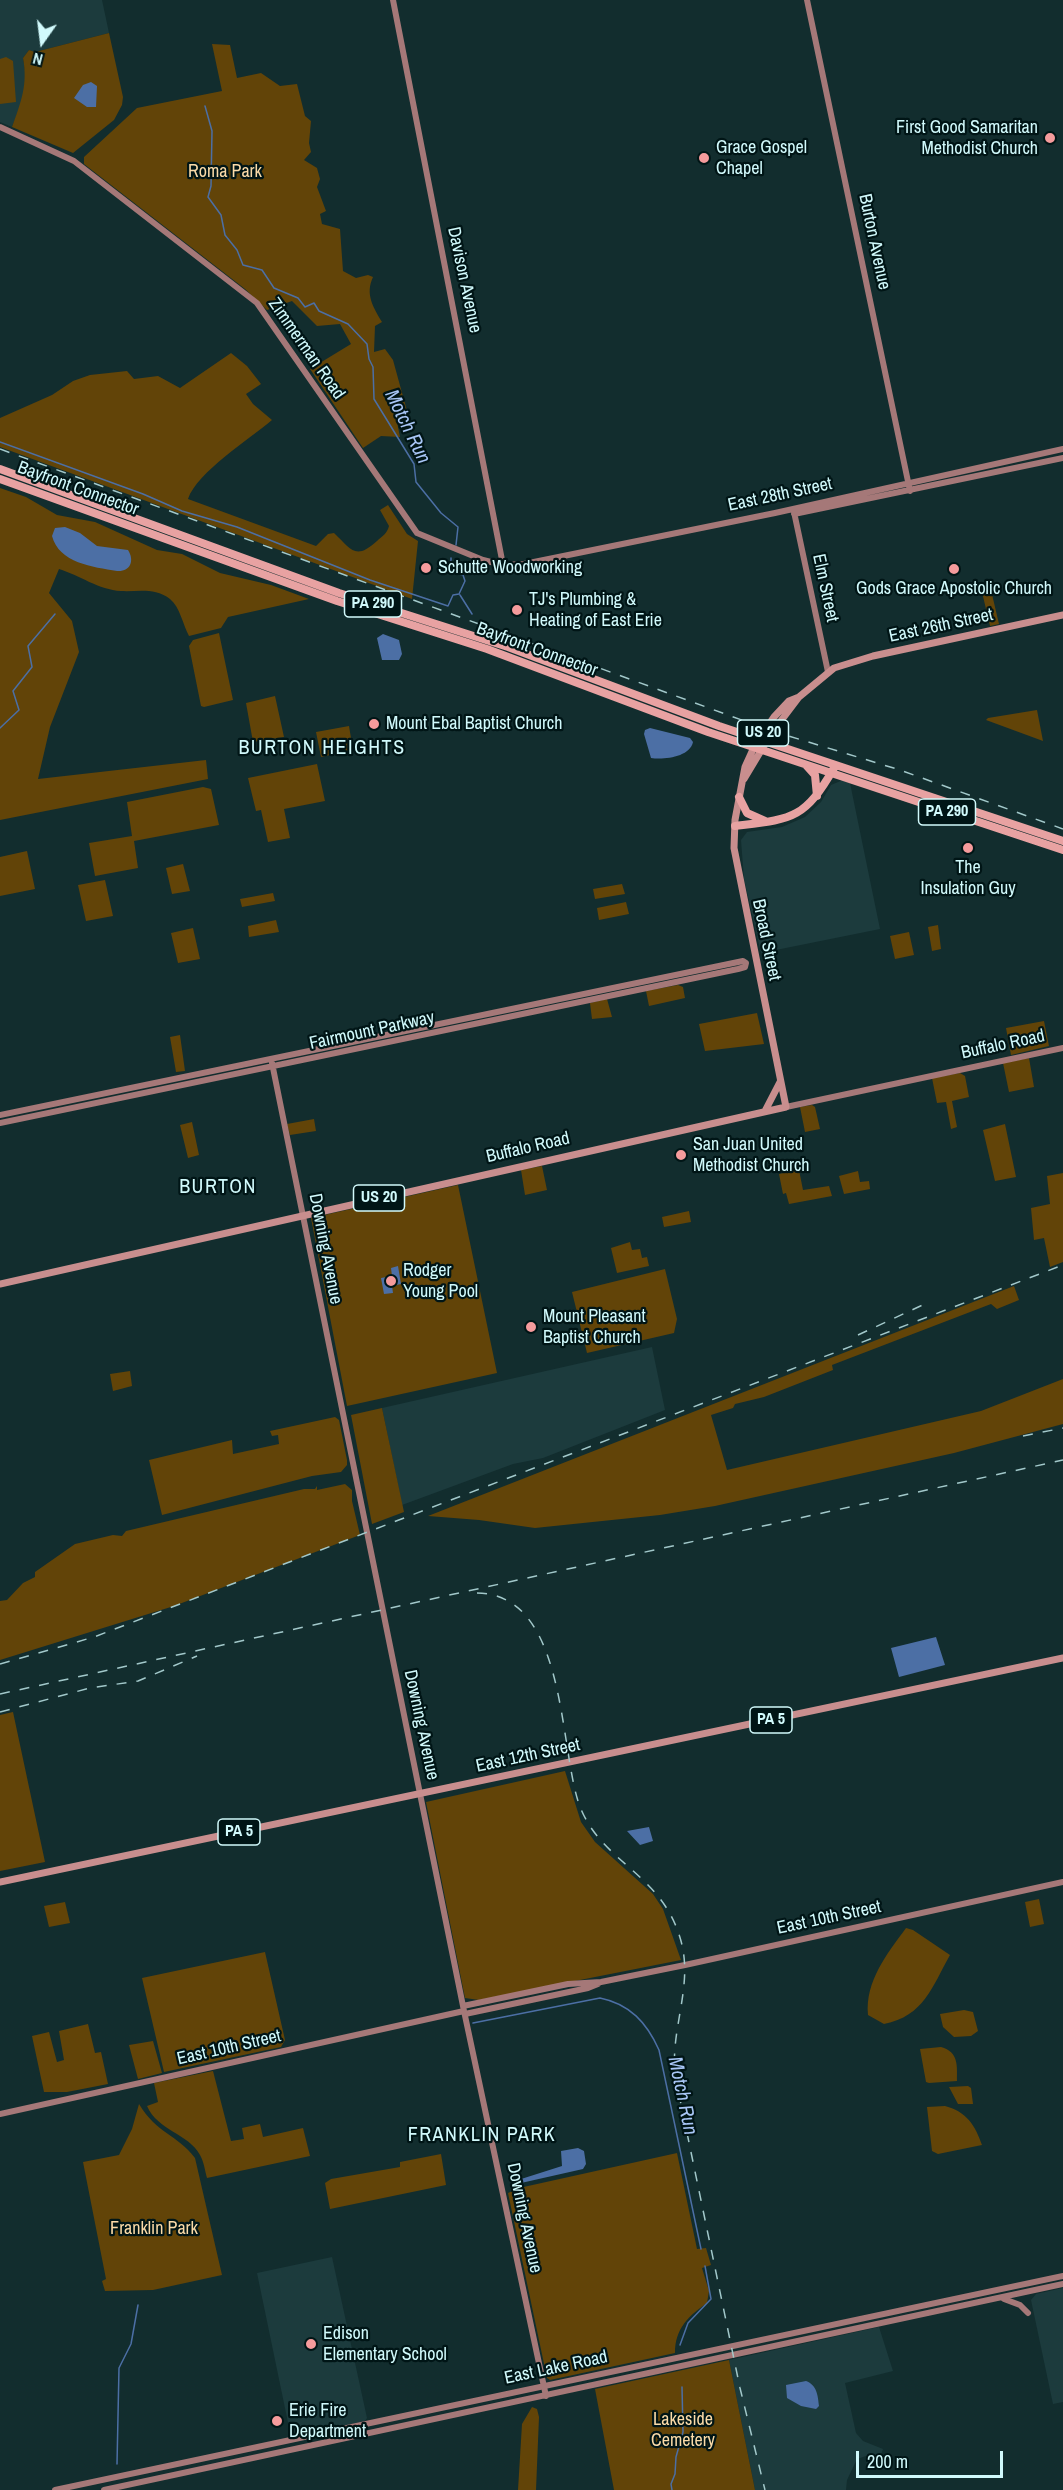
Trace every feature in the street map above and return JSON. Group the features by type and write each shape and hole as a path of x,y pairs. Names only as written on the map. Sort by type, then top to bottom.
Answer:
{"highway":[{"name":"Bayfront Connector","path":"0,469 339,592 508,647 744,739"},
{"name":"Bayfront Connector","path":"0,479 337,601 487,649 1063,850"},
{"name":"Bayfront Connector","path":"774,749 804,764 833,769 1063,841"},
{"path":"804,764 815,775 817,796"},
{"path":"735,826 769,822 798,813 817,796 833,769"},
{"path":"739,796 747,814 769,822"}],"main road":[{"name":"East 26th Street","path":"828,672 873,656 1063,615"},
{"name":"Broad Street","path":"786,1107 737,871 735,826 745,767 761,735 789,701 799,697 828,672"},
{"path":"765,1111 781,1082"},
{"name":"Buffalo Road","path":"0,1284 786,1107"},
{"name":"East 12th Street","path":"0,1882 1063,1658"}],"street":[{"name":"Davison Avenue","path":"393,0 503,566"},
{"name":"Burton Avenue","path":"807,0 910,491"},
{"name":"Zimmerman Road","path":"0,127 74,161 257,303 417,533 426,539 503,566"},
{"name":"East 28th Street","path":"794,512 909,482 1063,449"},
{"name":"East 28th Street","path":"503,566 524,564 910,491 1063,458"},
{"name":"Elm Street","path":"794,512 828,672"},
{"name":"Fairmount Parkway","path":"0,1115 719,973 745,967 746,963 756,962"},
{"name":"Buffalo Road","path":"786,1107 1063,1048"},
{"name":"Fairmount Parkway","path":"0,1124 272,1063"},
{"name":"Downing Avenue","path":"272,1063 464,2011 546,2396"},
{"name":"East 10th Street","path":"0,2114 464,2011 568,1984 601,1982 1063,1882"},
{"name":"East Lake Road","path":"55,2490 1063,2276"},
{"name":"East Lake Road","path":"104,2490 1063,2284"},
{"path":"1004,2298 1020,2305 1028,2313"}],"shaded area":[{"path":"0,0 102,0 109,33 35,52 29,50 23,58 26,76 25,94 12,127 0,122"},
{"path":"843,780 850,783 880,929 761,953 744,879 741,840 747,832 782,827 805,817 821,802 831,785"},
{"path":"652,1347 665,1410 543,1458 513,1464 402,1505 382,1408"},
{"name":"Edison Elementary School","path":"332,2257 367,2418 365,2421 291,2437 257,2273"},
{"path":"1063,2288 1063,2402 1053,2404 1031,2300 1036,2294"},
{"path":"879,2327 893,2371 845,2383 856,2433 863,2441 883,2449 879,2461 866,2456 857,2459 847,2480 846,2490 755,2490 729,2360"}],"green space":[{"path":"109,33 123,97 122,105 114,120 73,153 12,127 24,85 23,58 29,50 35,52"},
{"name":"Roma Park","path":"212,44 230,45 237,78 261,73 280,86 297,84 305,116 311,121 309,143 311,152 304,160 317,168 320,179 317,187 326,211 320,214 322,224 340,229 343,271 356,278 368,275 373,277 370,295 382,322 375,326 374,352 385,349 393,360 407,411 396,417 400,437 381,436 363,448 310,369 351,344 340,324 317,326 292,301 267,310 245,289 84,164 84,157 137,108 222,91"},
{"path":"6,57 13,61 16,102 0,104 0,59"},
{"path":"231,353 247,366 261,384 246,394 253,404 272,420 213,467 193,489 188,499 316,546 328,534 334,533 349,548 358,551 370,547 387,531 389,526 380,510 388,505 407,534 418,541 412,599 0,447 0,418 52,395 73,381 90,375 127,371 134,379 158,376 180,388"},
{"path":"0,488 26,497 57,515 95,522 157,550 182,554 220,573 271,585 309,599 228,617 221,628 189,636 176,607 164,595 152,591 113,590 59,569 49,593 72,621 79,652 50,727 38,779 206,760 208,779 0,820"},
{"path":"991,590 999,624 990,626 982,592"},
{"path":"219,633 233,700 204,707 201,706 189,646 193,640"},
{"path":"275,696 284,737 253,742 246,703"},
{"path":"1037,710 1043,741 986,720 988,718"},
{"path":"349,726 353,750 321,757 316,732"},
{"path":"317,764 325,801 284,809 290,838 268,842 261,810 256,811 248,778"},
{"path":"203,787 211,789 219,825 134,841 138,868 95,876 89,843 132,836 127,802"},
{"path":"27,851 35,889 0,896 0,857"},
{"path":"183,864 190,891 172,894 166,868"},
{"path":"105,880 113,916 86,921 78,885"},
{"path":"622,884 625,894 595,899 593,889"},
{"path":"273,893 275,901 242,907 240,899"},
{"path":"626,902 629,914 599,920 597,908"},
{"path":"276,920 279,932 249,937 248,926"},
{"path":"938,925 941,949 932,951 928,927"},
{"path":"193,928 200,959 178,963 171,933"},
{"path":"909,932 914,955 895,959 890,936"},
{"path":"678,985 683,987 685,998 649,1006 646,991"},
{"path":"607,999 612,1017 592,1019 590,1003"},
{"path":"757,1013 764,1044 705,1051 699,1024"},
{"path":"1044,1021 1049,1046 1011,1055 1006,1028"},
{"path":"180,1035 185,1071 176,1072 170,1037"},
{"path":"1029,1058 1034,1087 1009,1092 1003,1063"},
{"path":"960,1073 965,1076 969,1097 952,1101 957,1127 951,1129 946,1102 937,1103 932,1078"},
{"path":"812,1105 815,1107 820,1129 805,1132 800,1107"},
{"path":"314,1119 316,1131 290,1135 287,1124"},
{"path":"192,1122 199,1155 188,1158 180,1125"},
{"path":"1005,1124 1016,1177 995,1181 983,1130"},
{"path":"542,1166 547,1190 525,1195 521,1170"},
{"path":"799,1170 803,1190 829,1186 832,1196 789,1204 786,1193 783,1194 779,1174"},
{"path":"858,1171 860,1182 869,1181 870,1189 844,1194 839,1176"},
{"path":"1063,1173 1063,1262 1050,1267 1044,1238 1034,1240 1031,1208 1050,1204 1047,1176"},
{"path":"458,1185 497,1373 347,1406 311,1218"},
{"path":"689,1211 691,1222 664,1227 662,1217"},
{"path":"630,1242 632,1250 640,1249 642,1258 647,1257 649,1266 617,1273 611,1248"},
{"path":"665,1269 677,1319 674,1333 587,1353 572,1292"},
{"path":"1014,1286 1019,1300 997,1309 991,1304 832,1365 833,1370 764,1397 735,1404 733,1408 711,1415 727,1470 981,1411 1063,1379 1063,1424 954,1453 715,1506 660,1515 535,1528 428,1516"},
{"path":"130,1371 132,1386 113,1391 110,1374"},
{"path":"382,1408 404,1512 372,1524 351,1415"},
{"path":"335,1417 339,1420 347,1460 347,1465 341,1472 312,1476 162,1515 149,1460 232,1440 233,1454 279,1444 278,1435 272,1436 270,1431"},
{"path":"345,1484 352,1490 352,1501 360,1535 174,1606 0,1660 0,1601 7,1600 23,1583 35,1577 35,1572 75,1544 113,1535 122,1536 126,1531 304,1489 315,1489 317,1486 317,1490"},
{"path":"13,1712 45,1862 0,1871 0,1715"},
{"path":"565,1771 581,1822 595,1842 653,1894 663,1909 681,1960 479,2000 465,1998 426,1802"},
{"path":"1039,1899 1044,1924 1030,1927 1025,1902"},
{"path":"65,1902 70,1923 49,1927 44,1906"},
{"path":"906,1928 913,1930 950,1955 932,1989 918,2007 898,2020 884,2024 868,2015 870,1991 879,1968"},
{"path":"265,1952 285,2040 281,2047 164,2072 142,1978"},
{"path":"964,2010 973,2012 978,2031 971,2036 954,2037 943,2027 940,2014"},
{"path":"88,2024 95,2053 101,2052 108,2084 67,2092 44,2092 32,2036 49,2032 57,2062 64,2060 59,2031"},
{"path":"153,2041 162,2073 138,2079 129,2045"},
{"path":"941,2047 951,2052 956,2060 957,2081 926,2082 920,2049"},
{"path":"213,2071 231,2141 244,2139 242,2128 260,2124 263,2137 303,2128 310,2156 207,2178 201,2158 195,2148 158,2121 147,2106 158,2102 154,2083"},
{"path":"968,2086 971,2088 973,2104 958,2104 949,2087"},
{"name":"Franklin Park","path":"139,2104 153,2122 195,2158 222,2275 153,2290 105,2291 102,2281 106,2279 83,2162 119,2155 132,2129"},
{"path":"945,2106 959,2112 969,2120 982,2145 938,2154 932,2151 927,2107"},
{"path":"677,2153 697,2249 706,2248 711,2265 702,2268 709,2291 707,2303 694,2313 680,2330 675,2353 550,2380 547,2378 508,2193 519,2188"},
{"path":"441,2154 446,2185 330,2209 325,2183 331,2179 400,2167 400,2162"},
{"name":"Lakeside Cemetery","path":"729,2360 755,2490 614,2490 595,2389"},
{"path":"532,2407 537,2409 539,2417 536,2490 518,2490 522,2424"}],"water":[{"path":"91,82 97,86 96,107 87,107 74,98 83,85"},
{"path":"65,527 80,533 97,546 128,550 131,558 130,565 125,570 117,571 69,558 56,545 52,536 55,528"},
{"path":"383,634 399,640 402,654 399,660 382,660 377,638"},
{"path":"650,728 690,738 693,742 691,747 682,754 669,758 651,758 644,734 645,730"},
{"name":"Rodger Young Pool","path":"398,1266 401,1284 392,1286 393,1293 384,1294 381,1278 392,1276 391,1268"},
{"path":"936,1637 945,1665 899,1677 891,1648"},
{"path":"649,1827 653,1841 640,1845 627,1831"},
{"path":"578,2148 584,2151 586,2164 583,2169 521,2183 518,2180 562,2166 561,2151"},
{"path":"806,2381 813,2385 816,2391 819,2406 816,2409 801,2406 787,2398 786,2385"}],"waterway":[{"name":"Motch Run","path":"205,106 212,131 211,186 208,197 221,215 225,235 237,250 243,265 262,270 274,288 298,298 305,307 314,303 319,311 348,324 367,344 369,359 373,367 374,399 414,464 416,482 441,513 458,527 456,545"},
{"name":"Motch Run","path":"0,442 143,494 182,511 237,527 370,580 448,606 453,595 459,594 465,581 463,575 451,572 451,558"},
{"path":"460,595 472,614"},
{"path":"0,728 19,710 13,691 32,667 28,646 55,614"},
{"name":"Motch Run","path":"473,2023 600,1998 620,2005 636,2016 649,2031 659,2050 701,2249"},
{"name":"Motch Run","path":"680,2345 688,2323 711,2299 705,2266"},
{"path":"117,2464 119,2368 131,2344 138,2305"},
{"name":"Motch Run","path":"672,2490 676,2457 683,2432 682,2387"}],"railway":[{"path":"0,449 769,730 900,770 1063,829"},
{"path":"0,1664 94,1637 1063,1265"},
{"path":"858,1335 929,1302"},
{"path":"1023,1436 1063,1428"},
{"path":"0,1694 1063,1460"},
{"path":"477,1593 506,1600 527,1617 543,1643 561,1709 578,1801 587,1822 614,1854 660,1898 672,1917 681,1941 685,1976 675,2045 676,2080 740,2388 765,2490"},
{"path":"0,1712 90,1688 138,1681 197,1656"}],"place":[{"name":"First Good Samaritan Methodist Church","path":"1050,138"},
{"name":"Grace Gospel Chapel","path":"704,158"},
{"name":"Schutte Woodworking","path":"426,568"},
{"name":"Gods Grace Apostolic Church","path":"954,569"},
{"name":"TJ's Plumbing & Heating of East Erie","path":"517,610"},
{"name":"Mount Ebal Baptist Church","path":"374,724"},
{"name":"The Insulation Guy","path":"968,848"},
{"name":"San Juan United Methodist Church","path":"681,1155"},
{"name":"Rodger Young Pool","path":"391,1281"},
{"name":"Mount Pleasant Baptist Church","path":"531,1327"},
{"name":"Edison Elementary School","path":"311,2344"},
{"name":"Erie Fire Department","path":"277,2421"}],"district":[{"name":"BURTON HEIGHTS","path":"322,749"},
{"name":"BURTON","path":"218,1188"},
{"name":"FRANKLIN PARK","path":"482,2136"}]}
